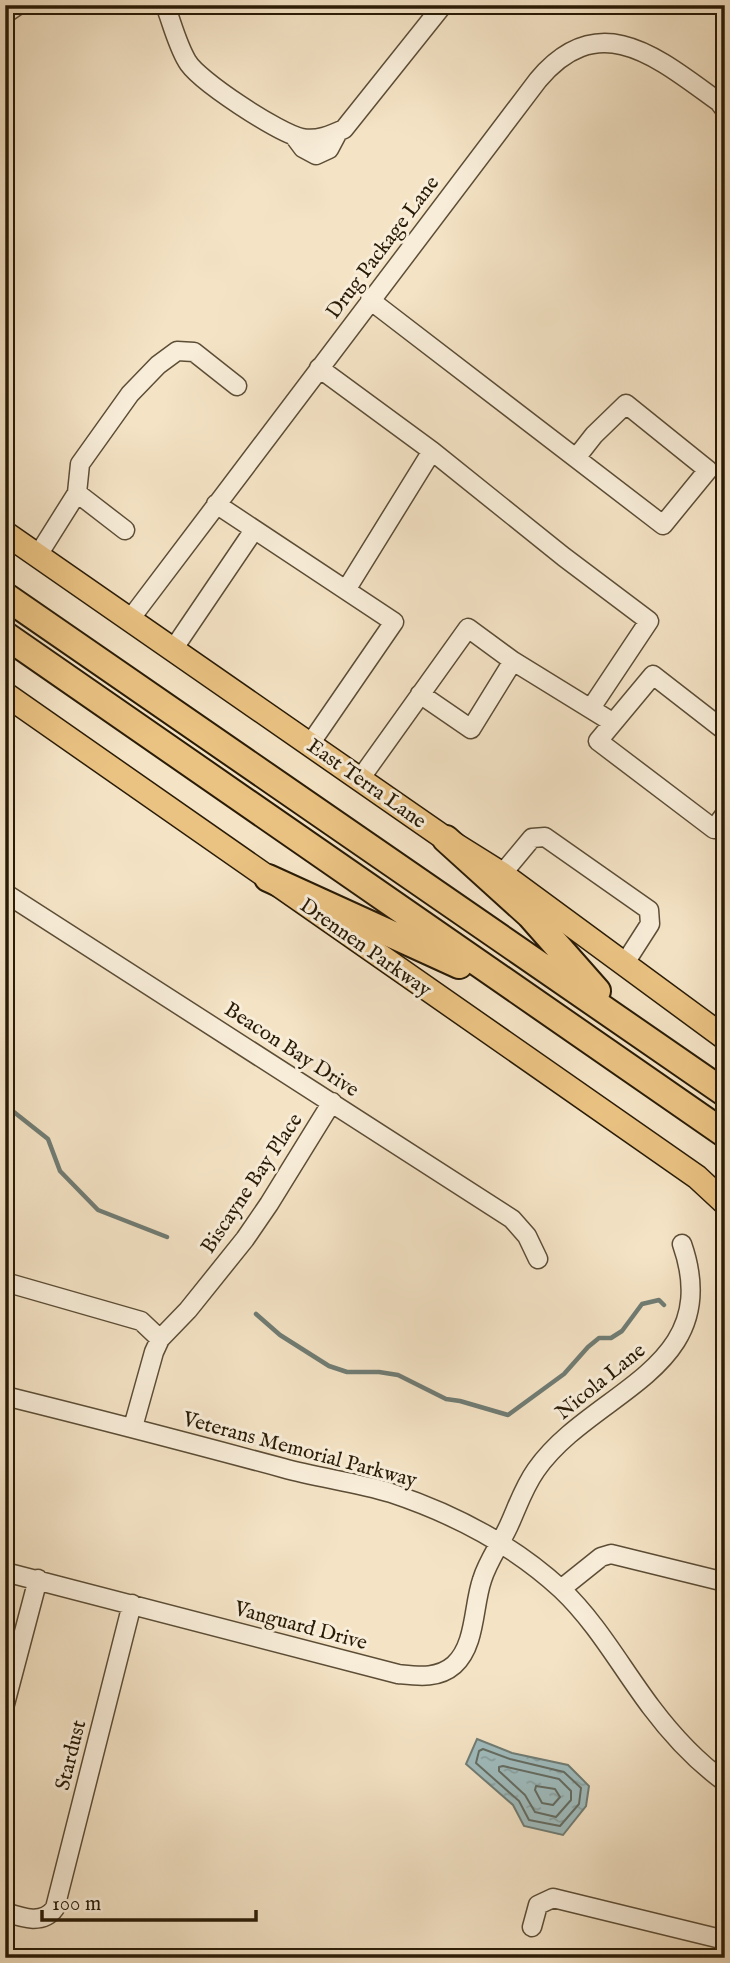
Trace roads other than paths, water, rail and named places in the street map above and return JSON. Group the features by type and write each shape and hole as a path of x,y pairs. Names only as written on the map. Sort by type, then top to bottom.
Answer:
{"highway":[{"path":"5,596 725,1093"},
{"path":"5,635 725,1134"},
{"path":"446,839 530,915 623,1021"},
{"path":"268,878 527,997"}],"main road":[{"name":"East Terra Lane","path":"5,533 446,839 502,874 725,1038"},
{"name":"Drennen Parkway","path":"7,697 697,1177 725,1203"}],"street":[{"path":"5,13 18,5"},
{"path":"165,5 187,63 229,98 293,136 303,148 316,155 329,149 334,134 354,119 443,5"},
{"name":"Drug Package Lane","path":"131,618 538,80 562,55 574,48 615,44 636,48 662,61 719,102 725,110"},
{"path":"370,300 663,525 708,470 626,404 594,435 576,458"},
{"path":"38,555 77,493 76,482 80,464 130,394 158,365 177,351 194,352 237,386"},
{"path":"318,368 432,451 649,621 591,708"},
{"path":"346,590 432,451"},
{"path":"77,493 125,530"},
{"path":"216,504 394,622 310,744"},
{"path":"174,648 254,530"},
{"path":"360,779 468,628 513,661 612,722"},
{"path":"420,694 471,729 513,661"},
{"path":"725,731 653,675 598,741 714,829 725,814"},
{"path":"502,874 532,838 545,837 649,910 650,925 625,963"},
{"name":"Beacon Bay Drive","path":"5,893 512,1219 527,1236 538,1259"},
{"name":"Biscayne Bay Place","path":"160,1339 206,1287 269,1204 332,1102"},
{"name":"Nicola Lane","path":"501,1541 525,1488 549,1454 574,1430 642,1378 672,1349 684,1326 692,1289 690,1264 682,1244"},
{"path":"5,1282 141,1321 160,1339 133,1427"},
{"name":"Veterans Memorial Parkway","path":"5,1396 133,1427 303,1474 389,1493 446,1514 501,1541 561,1589 596,1628 651,1707 707,1769 725,1782"},
{"name":"Vanguard Drive","path":"5,1572 398,1674 424,1676 441,1674 455,1664 464,1651 481,1580 501,1541"},
{"path":"561,1589 601,1557 611,1554 725,1582"},
{"path":"5,1704 38,1579"},
{"name":"Stardust","path":"5,1912 39,1920 49,1916 55,1908 132,1604"},
{"path":"533,1927 538,1905 553,1898 725,1940"}],"water":[{"path":"477,1739 512,1753 568,1765 589,1786 586,1806 563,1835 524,1826 513,1805 466,1764"}],"waterway":[{"path":"5,1105 48,1139 60,1171 98,1210 167,1237"},
{"path":"256,1314 280,1335 329,1366 347,1372 398,1375 446,1399 508,1415 564,1374 599,1338 611,1338 622,1331 642,1304 659,1300 664,1305"}]}
